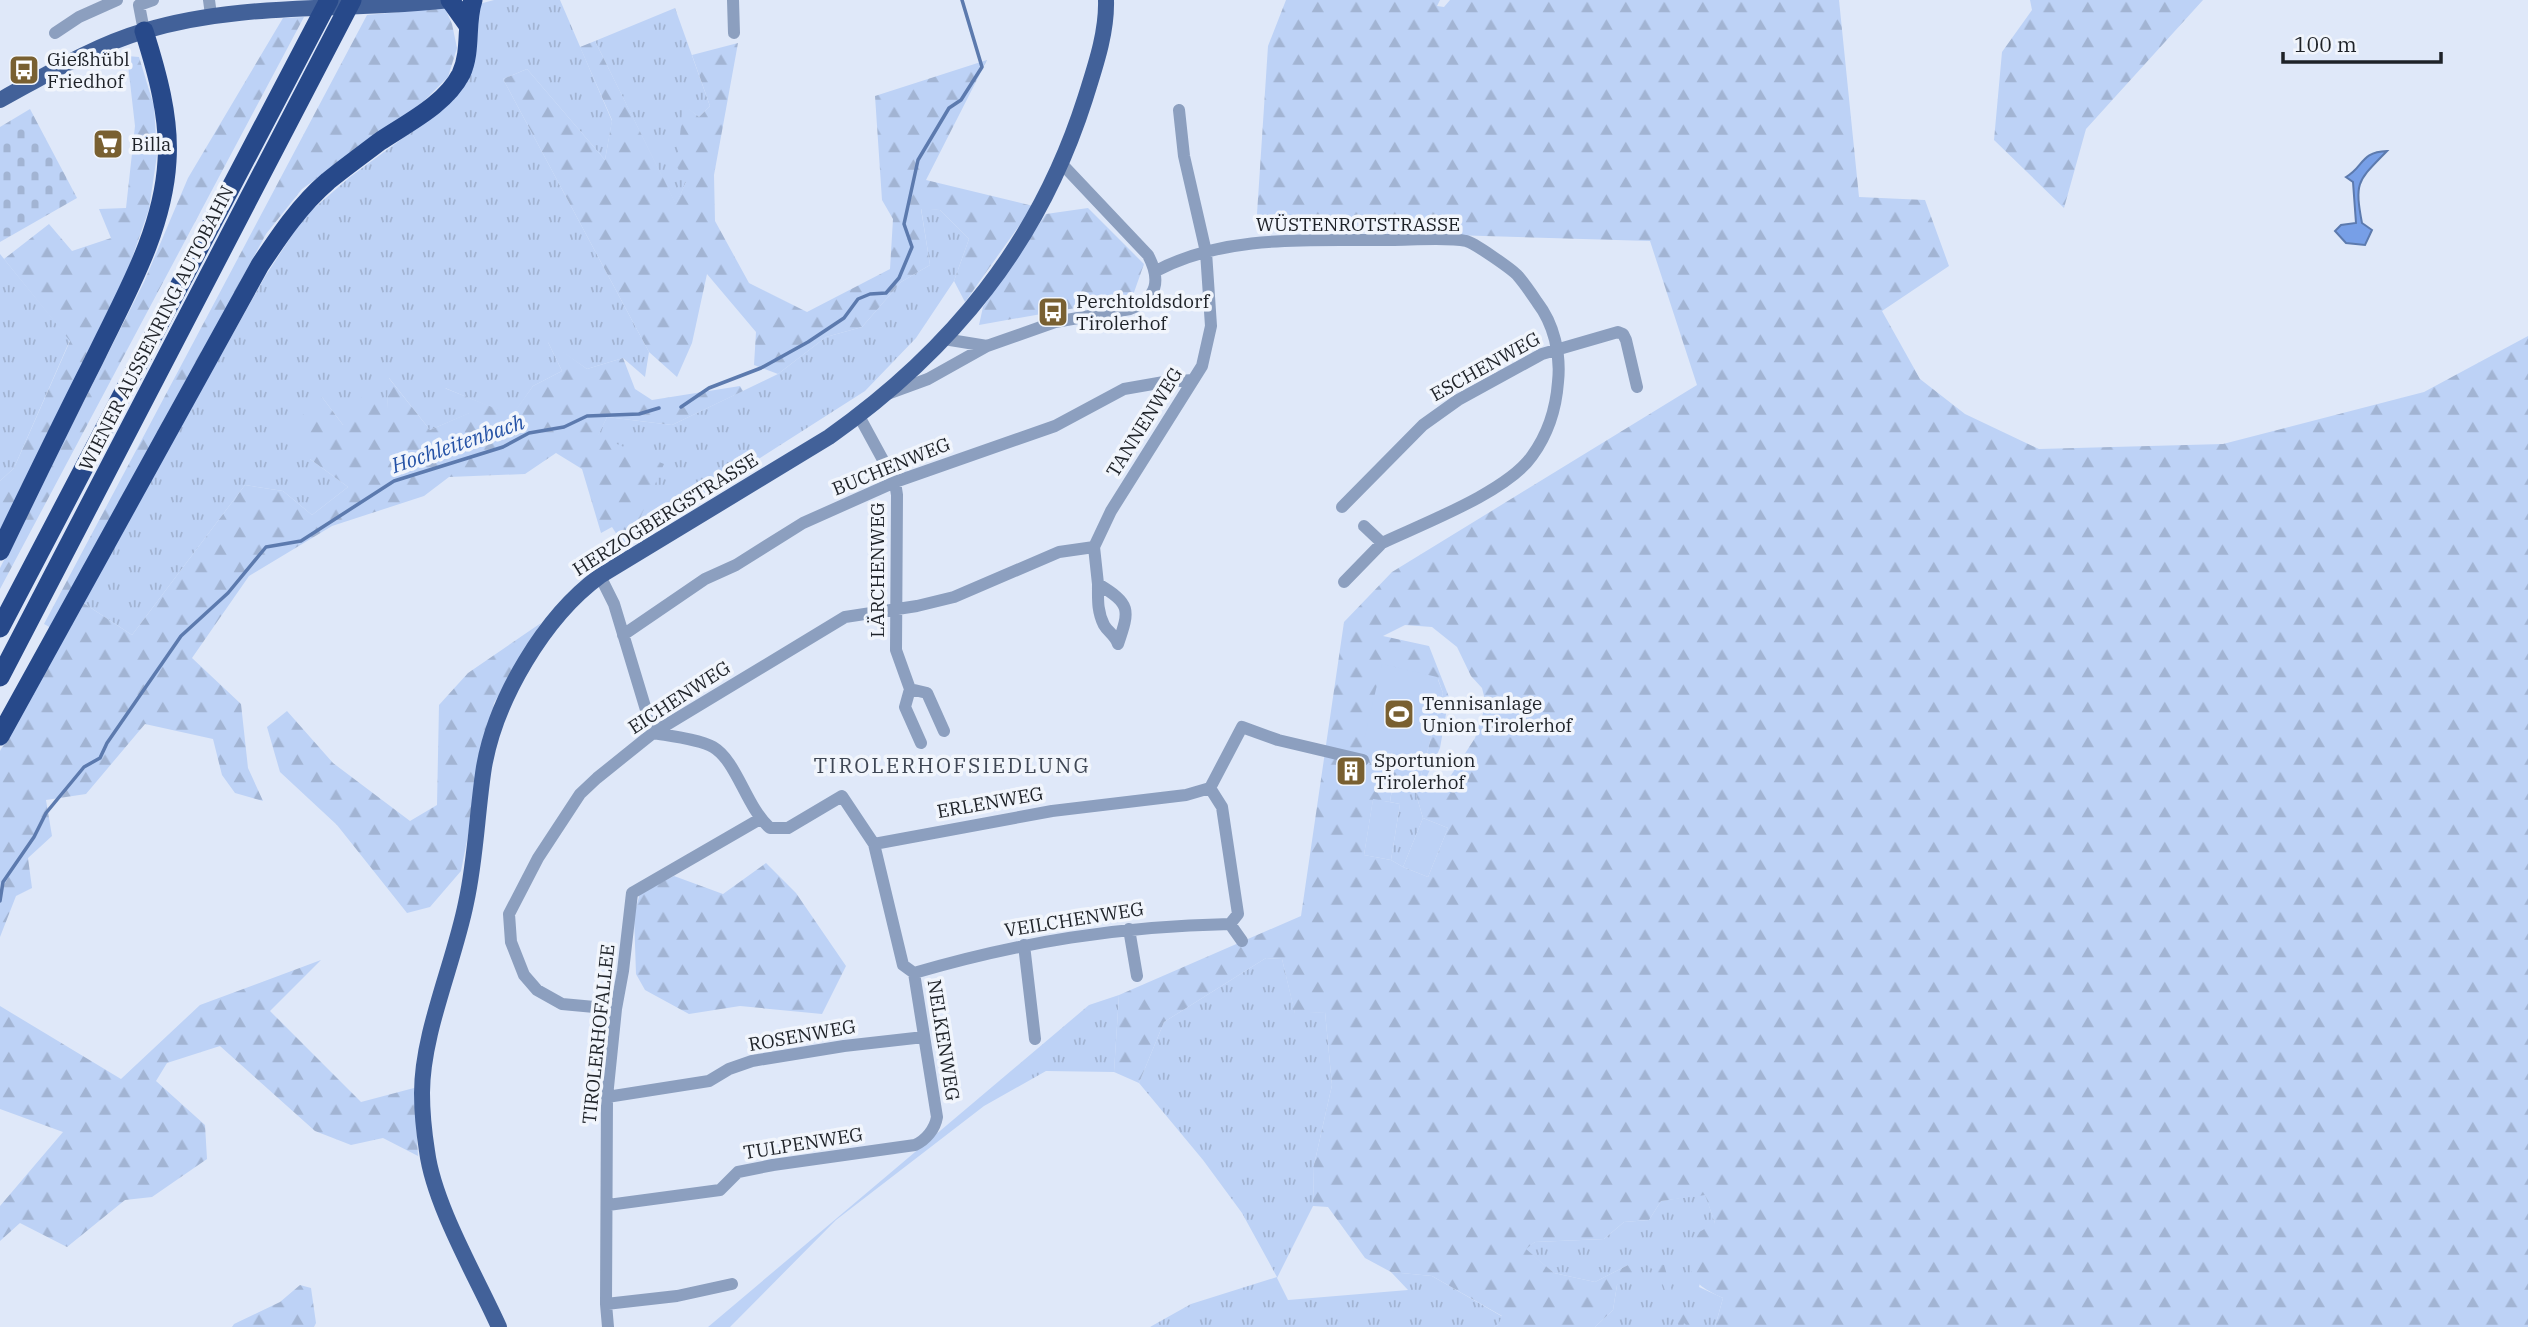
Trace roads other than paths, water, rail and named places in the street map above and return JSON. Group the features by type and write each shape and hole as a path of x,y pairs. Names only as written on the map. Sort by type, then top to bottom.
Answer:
{"highway":[{"name":"WIENER AUSSENRING AUTOBAHN","path":"0,628 329,0"},
{"name":"WIENER AUSSENRING AUTOBAHN","path":"0,677 352,0"},
{"path":"450,0 467,24"},
{"path":"0,736 272,247 299,210 327,182 432,106 453,85 465,62 467,24 473,0"},
{"path":"0,551 133,280 159,210 165,183 166,132 154,63 144,31"}],"main road":[{"path":"0,100 104,46 210,8 380,6 450,0"},
{"name":"HERZOGBERGSTRASSE","path":"499,1327 439,1196 427,1155 421,1091 430,1035 467,901 484,766 503,704 545,631 574,597 600,576 859,416 887,394 944,339 978,300 1023,237 1061,163 1078,120 1105,26 1106,0"}],"street":[{"path":"55,33 79,17 117,0"},
{"path":"123,0 141,3 153,0"},
{"path":"733,0 734,33"},
{"path":"141,3 144,31"},
{"name":"TANNENWEG","path":"1094,547 1111,511 1202,366 1211,326 1206,252 1184,156 1179,110"},
{"path":"887,394 928,379 987,346 1055,321 1130,309 1140,305 1154,289 1156,271 1148,255 1061,163"},
{"name":"WÜSTENROTSTRASSE","path":"1156,271 1206,252 1272,241 1467,241 1516,274 1544,310 1558,348 1560,370 1556,405 1532,458 1508,480 1487,493 1381,543 1344,582"},
{"name":"ESCHENWEG","path":"1342,508 1423,425 1458,400 1542,354 1618,332 1623,334 1626,340 1637,387"},
{"path":"944,339 987,346"},
{"name":"BUCHENWEG","path":"622,635 705,579 736,565 803,523 895,482 1055,426 1124,389 1193,380"},
{"name":"LÄRCHENWEG","path":"859,416 895,482 896,650 910,689 905,707 921,743"},
{"path":"1364,526 1381,543"},
{"path":"1094,547 1098,584"},
{"name":"EICHENWEG","path":"616,1009 562,1004 537,990 524,975 511,942 509,914 538,858 580,794 653,733 845,617 918,606 954,597 1059,552 1094,547"},
{"path":"600,576 614,604 653,733 710,745 722,753 760,819"},
{"path":"910,689 927,693 944,731"},
{"path":"1242,941 1234,919 1222,807 1210,788 1242,727 1278,740 1363,760"},
{"name":"ERLENWEG","path":"874,844 1052,811 1185,795 1210,788"},
{"name":"NELKENWEG","path":"760,819 770,828 788,828 842,796 874,844 903,965 914,973 937,1117 926,1138"},
{"name":"TIROLERHOFALLEE","path":"608,1327 607,1097 632,893 760,819"},
{"name":"VEILCHENWEG","path":"914,973 1024,945 1129,929 1234,919"},
{"path":"1129,929 1137,976"},
{"path":"1024,945 1035,1039"},
{"name":"ROSENWEG","path":"607,1097 709,1081 729,1069 752,1061 924,1037"},
{"name":"TULPENWEG","path":"608,1205 720,1190 738,1172 915,1144 926,1138"},
{"path":"606,1304 677,1296 732,1284"}],"water":[{"path":"2387,151 2364,176 2359,190 2362,223 2372,230 2365,245 2346,243 2335,231 2341,225 2356,223 2353,182 2346,177 2367,157"}],"waterway":[{"name":"Hochleitenbach","path":"681,407 709,388 761,368 808,342 844,318 858,299 870,294 886,293 899,278 912,247 904,224 918,160 949,108 961,100 982,67 962,0"},
{"name":"Hochleitenbach","path":"0,901 3,882 34,837 46,813 84,767 100,758 107,743 181,636 228,593 266,547 301,541 394,481 503,447 529,433 564,427 587,416 639,414 659,408"}],"place":[{"name":"Gießhübl Friedhof","path":"24,70"},
{"name":"Billa","path":"108,144"},
{"name":"Perchtoldsdorf Tirolerhof","path":"1053,312"},
{"name":"Tennisanlage Union Tirolerhof","path":"1399,714"},
{"name":"Sportunion Tirolerhof","path":"1351,771"}],"district":[{"name":"TIROLERHOFSIEDLUNG","path":"952,766"}]}
